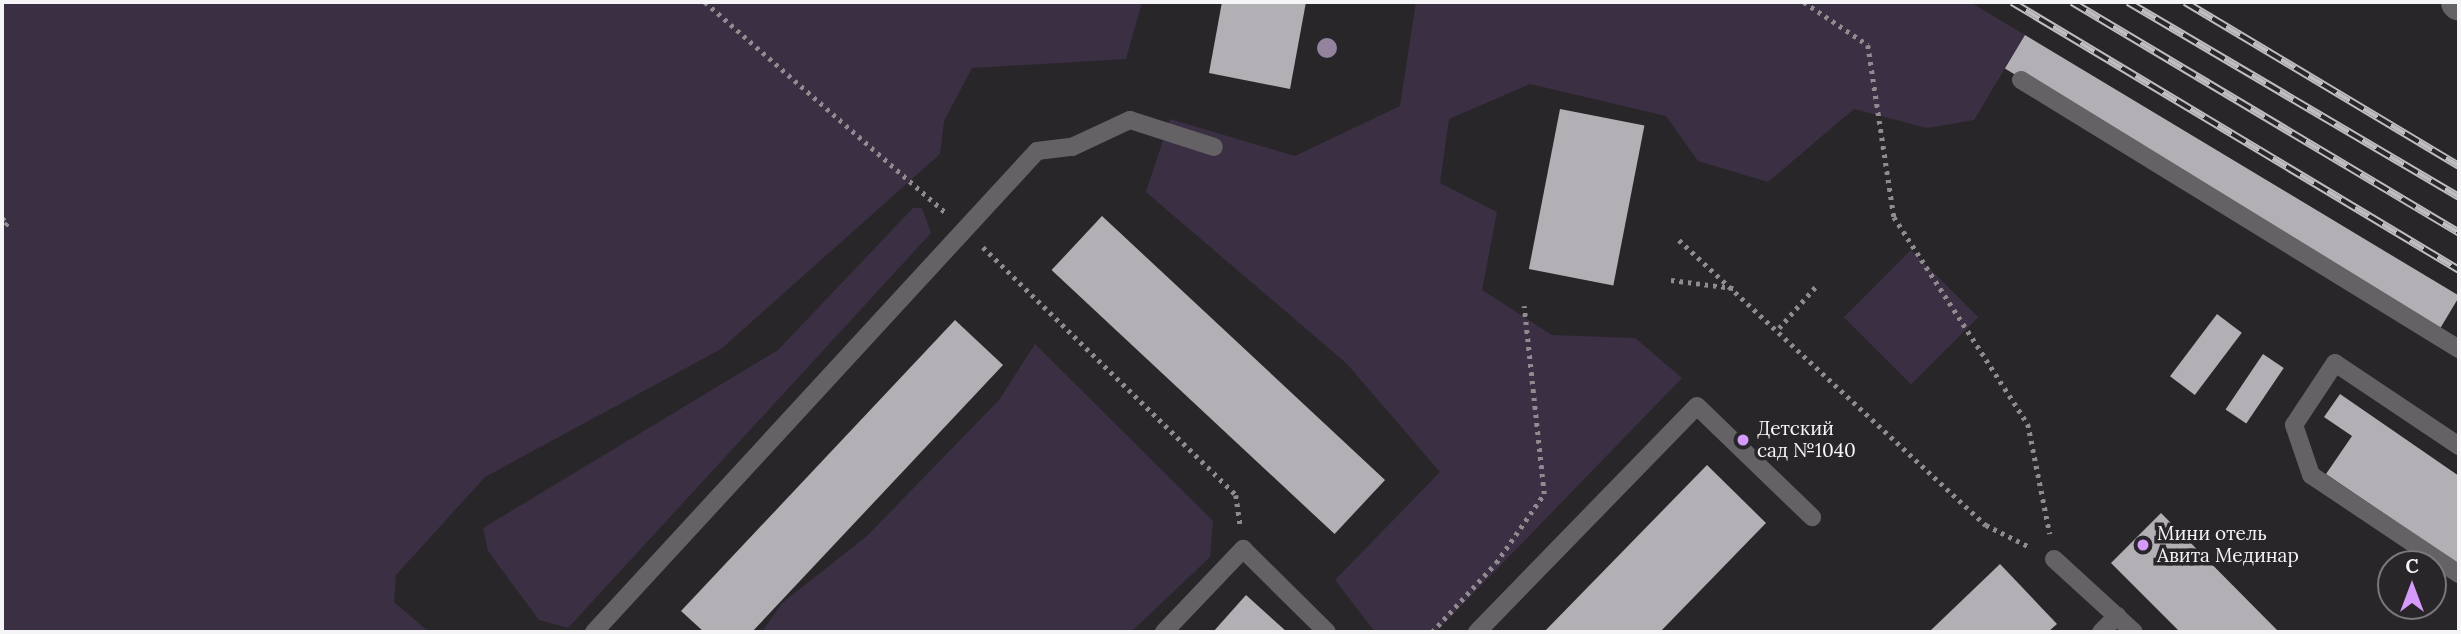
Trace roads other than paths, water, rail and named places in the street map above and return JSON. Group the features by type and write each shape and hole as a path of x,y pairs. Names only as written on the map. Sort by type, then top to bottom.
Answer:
{"lane":[{"path":"2021,80 2459,349"},
{"path":"594,632 1037,151 1072,147 1130,120 1214,147"},
{"path":"2459,446 2334,363 2294,425 2311,475 2459,574"},
{"path":"1477,632 1697,406 1812,517"},
{"path":"1164,632 1243,549 1327,632"},
{"path":"2054,559 2134,632"},
{"path":"2101,632 2117,617"}],"railway":[{"path":"2012,2 2459,270"},
{"path":"2072,2 2459,233"},
{"path":"2128,2 2459,197"},
{"path":"2185,2 2459,166"}],"place":[{"name":"Детский сад №1040","path":"1743,440"},
{"name":"Мини отель Авита Мединар","path":"2143,545"}]}
